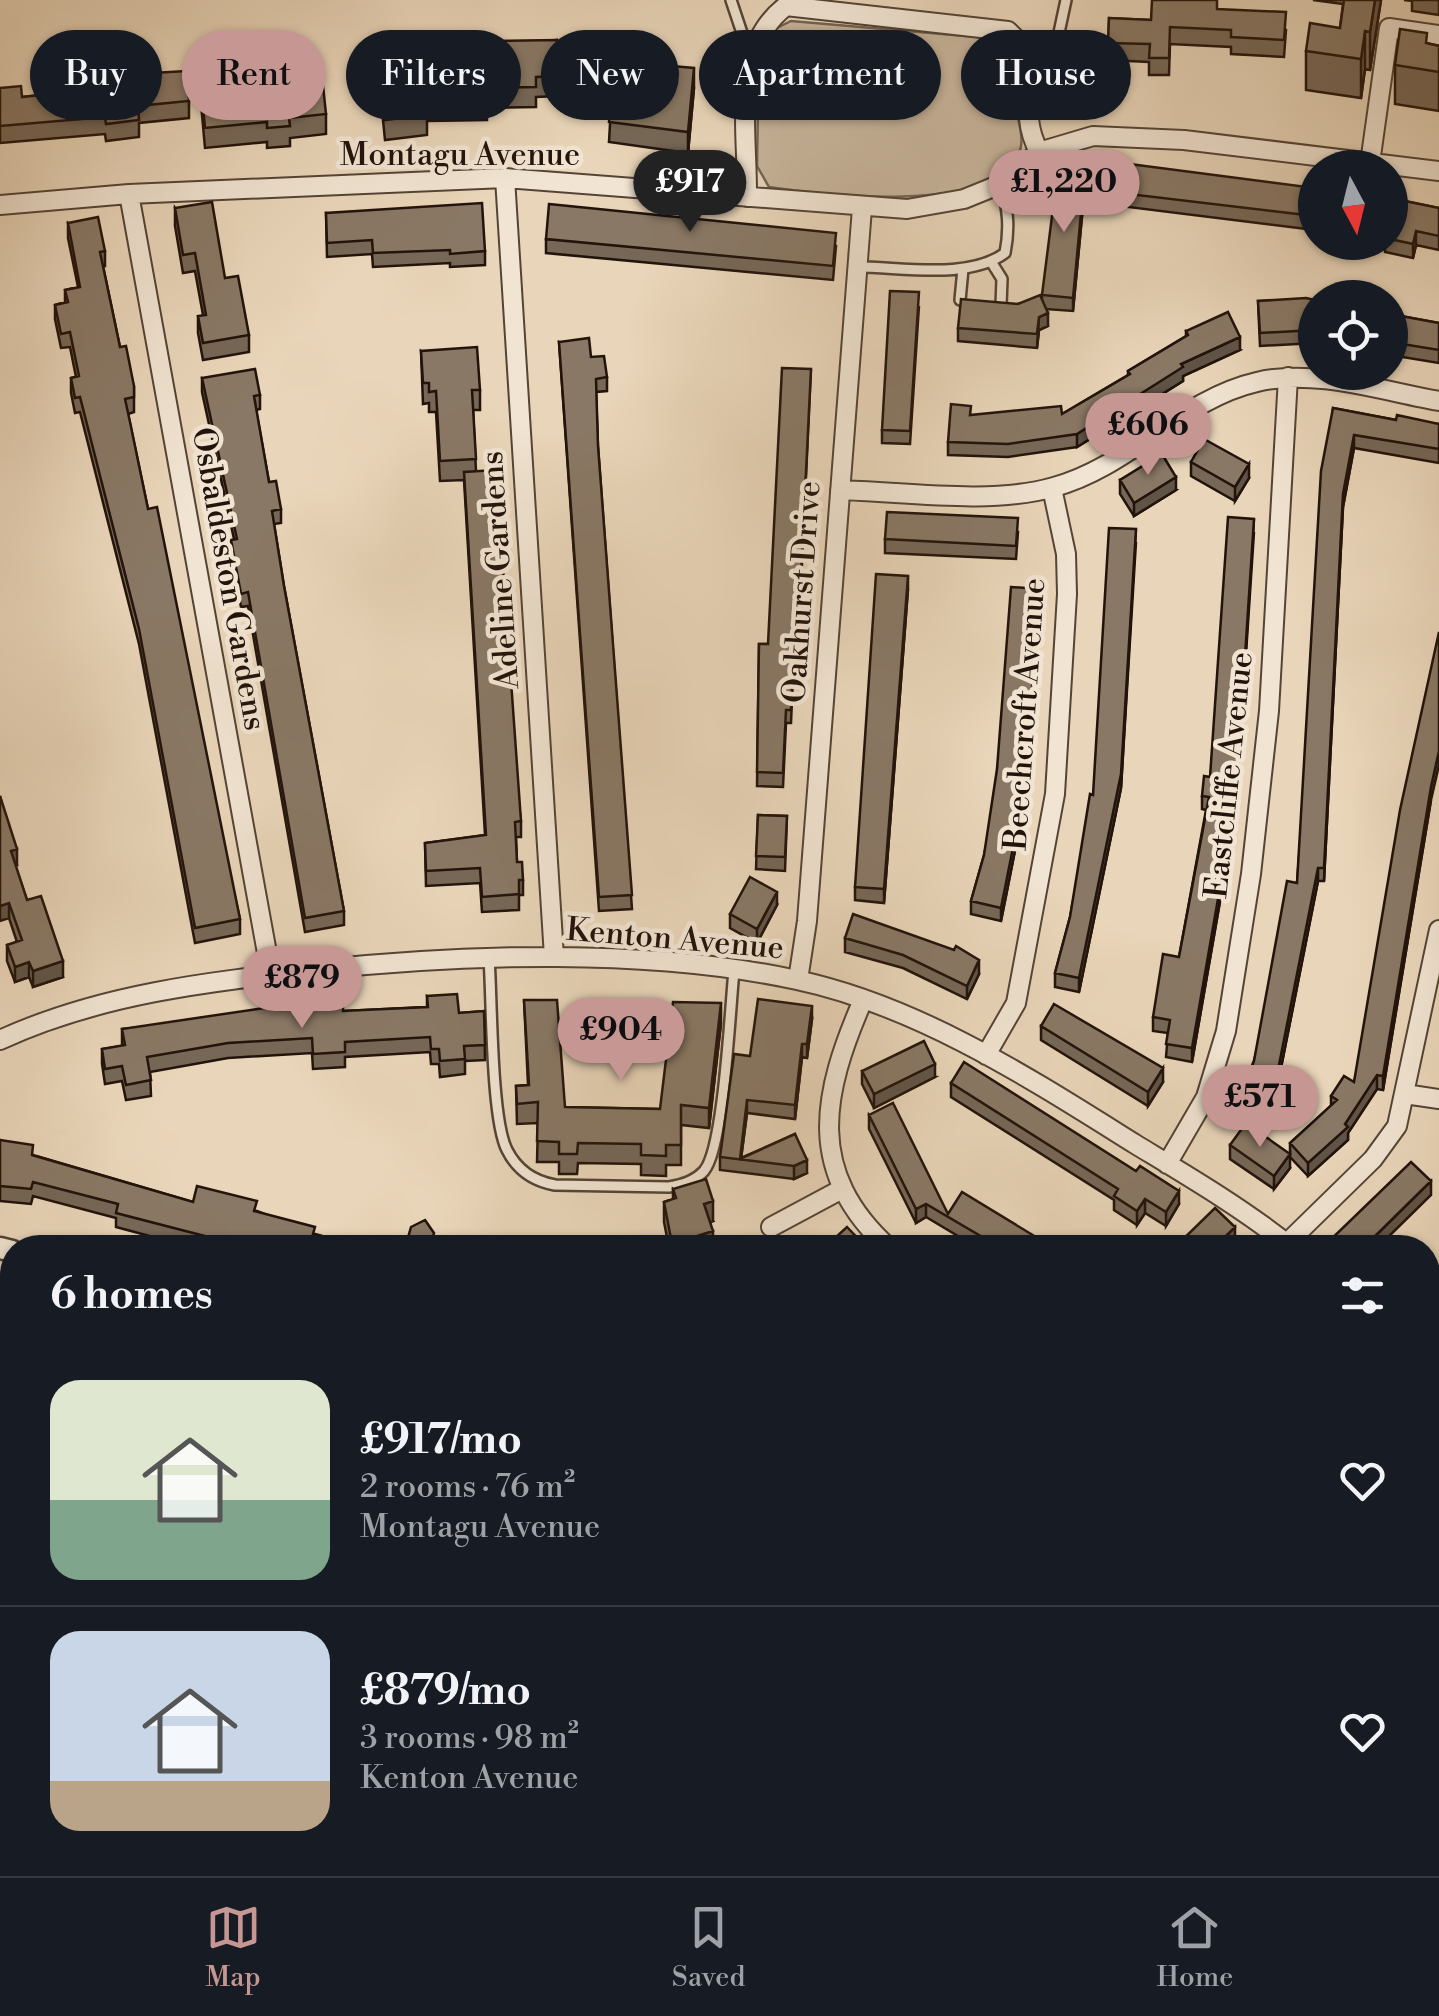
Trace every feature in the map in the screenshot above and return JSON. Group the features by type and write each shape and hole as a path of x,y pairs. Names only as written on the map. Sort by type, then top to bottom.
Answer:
{"street":[{"path":"760,30 786,6 999,30"},
{"path":"1372,150 1389,28 1439,35"},
{"path":"746,198 748,120"},
{"path":"1027,120 1038,152"},
{"name":"Montagu Avenue","path":"0,205 129,194 506,178 862,208 928,208 1001,184 1038,152 1072,140 1116,135 1298,155"},
{"name":"Montagu Avenue","path":"1408,167 1439,170"},
{"name":"Adeline Gardens","path":"506,178 554,958"},
{"name":"Osbaldeston Gardens","path":"129,194 271,975"},
{"name":"Oakhurst Drive","path":"798,980 807,921 862,208"},
{"path":"840,490 1010,494 1052,488 1094,474 1224,393 1288,378 1439,401"},
{"name":"Eastcliffe Avenue","path":"1168,1164 1206,1096 1226,1031 1251,874 1268,711 1288,378"},
{"name":"Beechcroft Avenue","path":"986,1055 1016,1004 1054,794 1067,594 1066,554 1052,488"},
{"path":"1295,1235 1388,1141 1406,1094 1439,930"},
{"name":"Kenton Avenue","path":"0,1040 113,1000 271,975 489,956 734,971 798,980 863,1000 986,1055 1168,1164 1268,1235"},
{"path":"863,1000 838,1056 829,1108 830,1152 853,1211 877,1235"},
{"path":"1406,1094 1439,1100"},
{"path":"771,1227 842,1189"}],"lane":[{"path":"732,0 741,30"},
{"path":"1060,30 1066,0"},
{"path":"858,267 963,270 992,263 1005,253 1009,235 1010,215 1001,184"},
{"path":"992,263 1002,279 1001,306"},
{"path":"960,300 963,270"},
{"path":"489,956 501,1135 518,1167 539,1182 555,1185 670,1187 686,1184 704,1172 716,1140 734,971"}],"shaded area":[{"path":"791,21 896,30 773,30"},
{"path":"941,34 961,36 961,120 1018,120 1021,138 1018,155 1001,174 941,194 864,196 769,187 757,166 758,120 941,120"}],"building":[{"path":"1152,0 1217,0 1217,9 1286,12 1284,40 1231,37 1231,30 1170,27 1169,58 1149,58 1150,44 1131,44 1131,30 1109,30 1109,18 1151,20"},
{"path":"1344,0 1375,0 1361,59 1306,51 1310,23 1340,28"},
{"path":"1400,29 1427,33 1426,43 1439,46 1439,72 1395,65"},
{"path":"521,40 541,40 541,77 536,77 536,87 521,87"},
{"path":"679,67 694,68 688,132 609,122 679,120"},
{"path":"182,71 182,102 162,104 162,72"},
{"path":"21,86 22,97 30,96 30,120 70,120 0,126 0,88"},
{"path":"105,120 139,120 106,124"},
{"path":"204,120 289,120 290,126 267,128 267,122 205,128"},
{"path":"1122,163 1298,186 1298,214 1120,193"},
{"path":"1058,169 1085,171 1073,298 1042,295"},
{"path":"212,202 225,278 238,276 249,335 203,343 198,316 206,315 195,253 183,255 175,208"},
{"path":"1408,202 1439,208 1439,236 1416,231 1413,244 1408,243"},
{"path":"482,203 485,251 373,253 372,240 327,243 326,213"},
{"path":"549,204 836,233 833,266 546,239"},
{"path":"98,217 105,251 100,252 120,347 126,346 134,386 134,397 125,399 148,509 157,507 240,919 195,928 139,629 80,397 75,398 71,378 79,376 70,332 61,334 55,305 68,302 65,290 80,287 68,223"},
{"path":"890,291 919,292 910,431 882,430"},
{"path":"1040,295 1048,313 1039,317 1037,334 958,328 961,299 1018,304"},
{"path":"1298,298 1298,331 1260,333 1258,301"},
{"path":"1228,312 1240,337 1181,364 1183,367 1077,434 1008,444 948,442 951,404 971,406 970,415 1061,406 1062,414 1130,374 1128,371 1188,335 1186,331"},
{"path":"1408,317 1439,323 1439,350 1408,345"},
{"path":"589,338 591,357 604,356 607,377 596,379 598,446 632,895 599,897 559,342"},
{"path":"477,347 480,390 472,390 476,459 440,461 436,391 429,392 429,383 423,383 421,351"},
{"path":"782,368 811,369 798,636 794,636 783,773 757,772 759,644 768,644"},
{"path":"255,369 260,395 254,396 269,482 276,481 281,509 272,511 284,586 344,911 305,918 248,592 241,594 231,540 237,539 202,378"},
{"path":"1333,408 1439,424 1439,449 1354,435 1343,494 1324,868 1318,868 1278,1070 1259,1115 1236,1106 1254,1061 1287,881 1297,883 1321,471"},
{"path":"1204,439 1249,464 1235,487 1191,462"},
{"path":"1162,454 1176,477 1134,503 1120,480"},
{"path":"496,470 521,821 515,822 517,862 522,862 523,880 519,880 519,894 482,897 480,868 426,871 425,843 486,835 464,472"},
{"path":"887,512 1018,518 1016,546 885,539"},
{"path":"1228,517 1254,519 1238,763 1229,806 1234,807 1192,1048 1166,1044 1170,1020 1153,1017 1163,954 1179,957 1209,797 1202,796 1204,776 1210,777"},
{"path":"1109,528 1136,529 1121,774 1079,978 1055,973 1070,917 1090,794 1093,795"},
{"path":"876,574 908,576 884,889 855,887"},
{"path":"1011,587 1039,589 1026,782 1001,908 971,901 984,855 997,769"},
{"path":"1439,632 1439,751 1383,1076 1377,1075 1345,1124 1348,1127 1308,1163 1290,1143 1337,1100 1331,1096 1344,1076 1354,1082 1400,810"},
{"path":"0,796 17,849 11,851 27,900 41,896 63,961 33,971 29,962 15,967 7,945 22,940 9,903 0,906"},
{"path":"758,815 787,816 785,857 756,856"},
{"path":"750,877 777,892 757,929 730,914"},
{"path":"853,914 954,950 956,946 979,960 967,986 903,955 845,938"},
{"path":"457,994 459,1013 484,1011 485,1045 464,1046 465,1059 440,1061 439,1049 431,1049 430,1037 345,1042 345,1052 313,1054 312,1038 228,1043 147,1057 151,1080 126,1085 122,1066 105,1069 102,1049 125,1045 122,1029 298,1003 343,1000 343,1011 428,1007 427,996"},
{"path":"758,999 812,1006 807,1044 802,1044 795,1105 747,1100 740,1159 795,1134 807,1160 794,1166 720,1157 734,1054 750,1056"},
{"path":"524,1000 557,1000 565,1107 660,1109 673,1002 721,1003 709,1108 681,1105 681,1145 666,1145 666,1156 641,1155 641,1144 578,1143 577,1154 559,1154 559,1142 537,1141 538,1102 517,1104 516,1086 529,1085"},
{"path":"1054,1004 1163,1068 1148,1092 1041,1026"},
{"path":"924,1041 935,1064 874,1094 862,1071"},
{"path":"964,1062 1136,1171 1140,1166 1179,1191 1166,1212 1145,1199 1137,1211 1114,1196 1118,1189 951,1083"},
{"path":"893,1103 948,1214 962,1192 1033,1235 979,1235 926,1204 916,1209 869,1115"},
{"path":"1246,1123 1290,1154 1274,1176 1230,1145"},
{"path":"0,1140 33,1145 32,1155 193,1202 197,1186 257,1201 254,1211 315,1227 313,1234 317,1235 201,1235 116,1213 118,1204 33,1182 31,1189 0,1186"},
{"path":"1411,1162 1431,1181 1376,1235 1335,1235"},
{"path":"706,1179 713,1201 704,1204 713,1231 670,1235 664,1202 676,1198 673,1189"},
{"path":"1215,1208 1235,1227 1227,1235 1187,1235"},
{"path":"425,1220 433,1235 409,1235 411,1227"},
{"path":"847,1227 855,1235 838,1235"}]}
